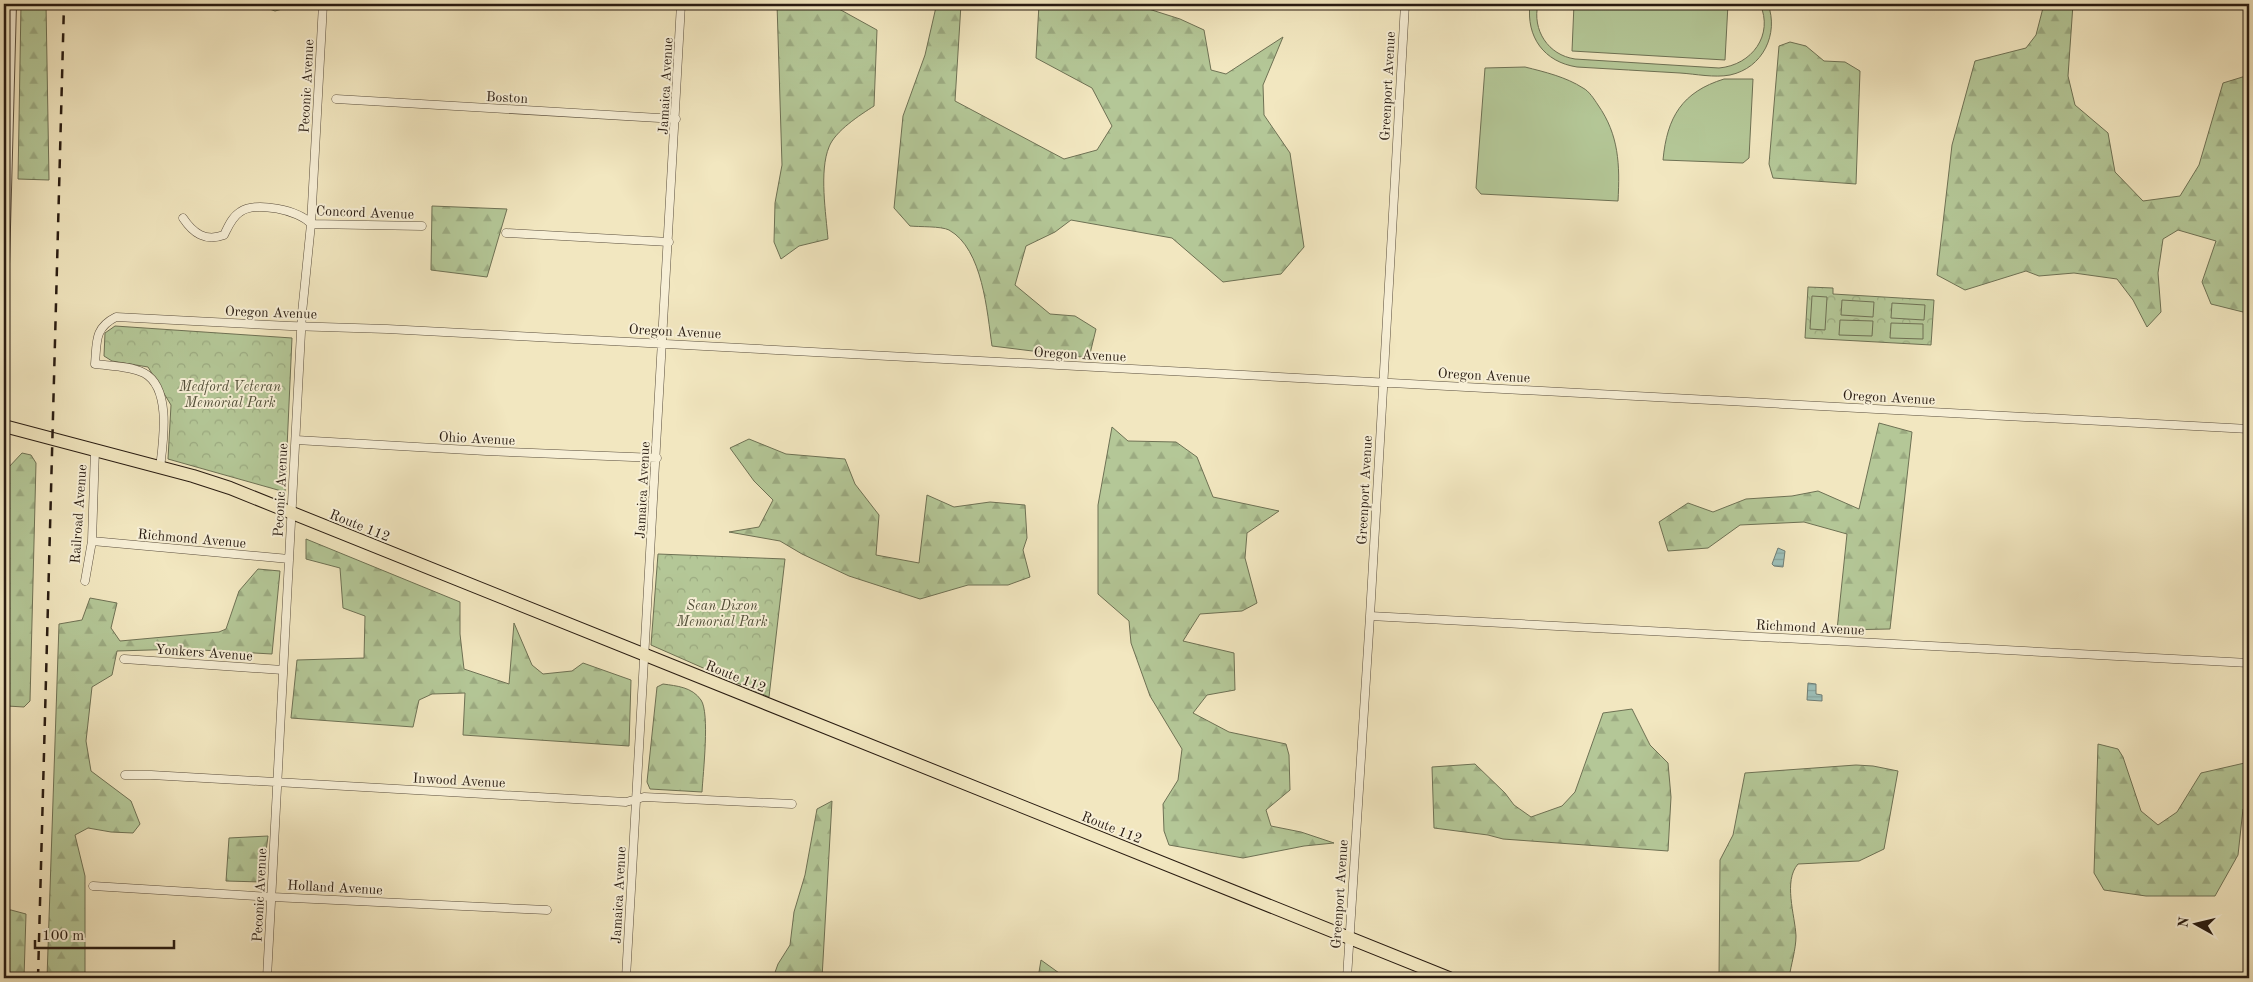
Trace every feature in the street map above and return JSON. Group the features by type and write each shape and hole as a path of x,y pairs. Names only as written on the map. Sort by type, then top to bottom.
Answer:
{"main road":[{"name":"Route 112","path":"4,426 95,449 214,483 1449,978"}],"street":[{"path":"4,264 11,4"},
{"name":"Peconic Avenue","path":"267,978 304,275 311,224 322,4"},
{"name":"Jamaica Avenue","path":"626,978 682,4"},
{"name":"Greenport Avenue","path":"1347,978 1370,616 1404,4"},
{"name":"Boston","path":"336,99 676,118"},
{"name":"Concord Avenue","path":"183,218 192,230 201,236 217,237 224,235 232,219 240,211 253,208 272,207 304,216 311,224 422,226"},
{"path":"506,233 669,242"},
{"name":"Oregon Avenue","path":"160,468 164,412 159,390 146,374 131,369 95,364 99,331 105,322 116,317 663,343 2249,429"},
{"name":"Ohio Avenue","path":"296,440 486,451 657,458"},
{"name":"Railroad Avenue","path":"85,581 92,541 95,449"},
{"name":"Richmond Avenue","path":"92,541 289,559"},
{"name":"Richmond Avenue","path":"1370,616 2249,664"},
{"name":"Yonkers Avenue","path":"124,659 283,670"},
{"name":"Inwood Avenue","path":"125,775 626,802 644,797 792,804"},
{"name":"Holland Avenue","path":"93,886 272,897 547,910"}],"green space":[{"path":"21,4 46,4 49,180 18,179"},
{"path":"256,4 301,4 275,11"},
{"path":"777,4 830,4 877,30 874,106 848,124 837,135 829,147 826,157 824,193 828,239 799,246 781,259 774,242 775,203 782,165"},
{"path":"943,4 961,4 955,101 1064,159 1097,150 1112,126 1092,88 1036,58 1039,4 1133,4 1180,19 1204,30 1211,70 1226,74 1283,37 1263,85 1264,115 1290,153 1304,247 1281,274 1223,282 1172,238 1071,220 1055,232 1026,246 1015,285 1050,314 1075,316 1096,329 1089,358 992,346 981,282 969,251 960,239 949,230 936,227 910,226 894,208 903,116 925,55 936,7"},
{"path":"1530,4 1538,4 1537,23 1544,40 1550,47 1565,57 1575,59 1719,68 1731,66 1750,55 1762,37 1764,16 1760,4 1768,4 1771,15 1770,38 1766,48 1751,65 1742,71 1724,76 1577,67 1555,60 1540,46 1534,37 1531,27"},
{"path":"1574,4 1728,4 1725,60 1572,51"},
{"path":"2044,4 2073,4 2068,76 2075,105 2108,133 2115,172 2143,201 2180,196 2199,165 2223,83 2249,75 2249,310 2243,312 2211,304 2202,282 2216,241 2178,230 2163,239 2158,273 2161,312 2147,327 2133,300 2117,279 2074,273 2039,276 2026,271 1965,290 1937,275 1952,145 1975,61 2026,48 2036,35"},
{"path":"1790,42 1806,46 1824,61 1845,62 1860,71 1856,184 1773,178 1769,164 1779,46"},
{"path":"1525,67 1570,81 1585,89 1595,100 1605,116 1617,151 1619,175 1618,201 1481,194 1476,188 1485,68"},
{"path":"1724,79 1753,79 1749,158 1743,163 1663,160 1668,131 1679,108 1697,91 1709,84"},
{"path":"432,206 507,209 487,277 431,270"},
{"path":"1808,287 1833,288 1833,294 1934,300 1931,345 1805,338"},
{"path":"1812,296 1827,297 1825,330 1810,329"},
{"path":"1842,300 1874,302 1873,317 1841,315"},
{"path":"1892,303 1925,305 1924,320 1891,318"},
{"path":"1840,320 1873,321 1872,336 1839,335"},
{"path":"1891,323 1923,324 1923,339 1890,338"},
{"name":"Medford Veteran Memorial Park","path":"115,326 292,338 285,492 168,459 171,405 148,367 112,361 104,356 105,333"},
{"path":"1879,423 1912,432 1890,629 1837,630 1847,534 1804,522 1740,525 1708,548 1668,551 1659,522 1688,503 1713,512 1746,499 1792,496 1818,491 1859,509"},
{"path":"1112,427 1128,441 1176,442 1197,457 1213,497 1279,511 1247,533 1245,558 1257,603 1242,611 1200,614 1183,641 1234,653 1235,690 1207,695 1193,713 1229,732 1286,744 1289,755 1290,790 1266,810 1271,826 1301,832 1334,843 1304,846 1243,858 1169,845 1164,831 1163,804 1178,780 1182,749 1150,696 1131,643 1129,621 1098,594 1098,505"},
{"path":"749,439 786,454 845,459 855,484 879,515 876,555 919,563 927,495 954,507 990,502 1025,505 1027,538 1023,550 1030,577 1008,585 968,585 920,599 849,576 802,554 780,541 729,532 759,527 773,500 754,481 730,448"},
{"path":"22,453 31,455 36,463 30,701 24,707 7,706 4,703 4,600 8,468"},
{"path":"306,539 460,602 460,634 464,669 509,684 514,623 532,665 543,674 572,671 583,663 631,680 629,746 463,735 465,693 432,694 419,700 413,727 291,718 297,660 364,658 365,616 343,608 340,568 306,559"},
{"name":"Sean Dixon Memorial Park","path":"658,554 785,559 769,697 651,645"},
{"path":"258,569 280,571 272,654 183,649 117,651 112,675 92,687 86,741 91,771 131,801 140,824 133,833 88,828 75,835 85,876 85,978 47,978 59,624 82,620 90,598 117,603 111,628 120,641 219,632 226,629 239,591"},
{"path":"663,684 684,688 693,692 701,700 704,707 706,730 702,792 650,789 647,782 657,687"},
{"path":"1632,709 1650,745 1668,763 1671,797 1668,851 1503,839 1488,835 1434,828 1432,767 1475,764 1505,793 1514,805 1531,817 1562,806 1575,792 1603,713"},
{"path":"2098,744 2118,749 2123,757 2141,811 2158,825 2177,812 2201,773 2249,762 2249,803 2243,809 2238,855 2215,896 2146,896 2104,890 2094,873"},
{"path":"1856,765 1898,771 1884,849 1859,861 1798,864 1791,879 1791,898 1796,936 1789,978 1719,978 1720,860 1733,835 1745,773"},
{"path":"832,801 822,978 773,978 778,964 790,945 794,912 805,875 817,809"},
{"path":"268,836 262,882 226,881 229,838"},
{"path":"4,910 26,914 24,978 4,978"},
{"path":"1041,960 1066,978 1038,978"}],"water":[{"path":"1778,548 1785,551 1783,567 1772,564"},
{"path":"1808,683 1816,684 1816,694 1822,695 1822,701 1807,700"}],"railway":[{"path":"38,978 64,4"}]}
